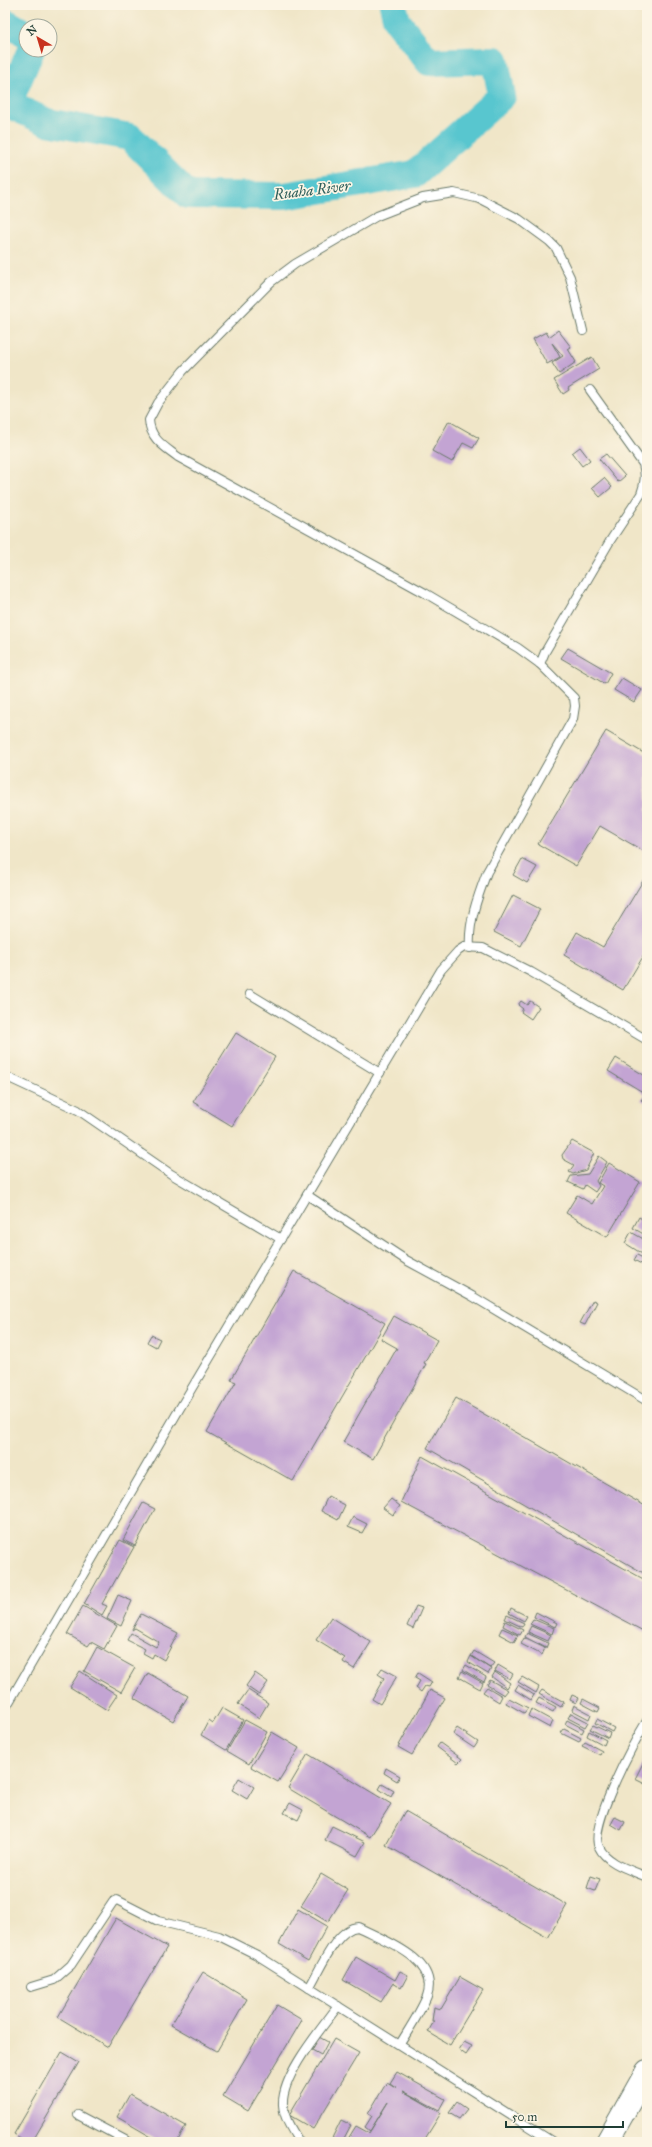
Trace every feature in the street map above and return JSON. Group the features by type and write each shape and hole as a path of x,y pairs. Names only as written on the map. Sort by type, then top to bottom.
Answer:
{"highway":[{"path":"607,2142 647,2071"}],"lane":[{"path":"470,948 470,928 486,872 572,719 575,706 574,698 540,664 518,648 425,593 277,510 198,470 158,441 151,433 149,420 158,403 183,371 271,282 295,264 377,216 423,198 454,193 480,199 519,219 550,241 556,248 570,277 583,331"},
{"path":"540,664 545,652 610,541 642,494 646,477 643,464 590,390"},
{"path":"5,1709 126,1500 441,970 458,951 470,948 483,948 531,972 647,1040"},
{"path":"250,994 380,1073"},
{"path":"5,1076 78,1110 171,1174 281,1239"},
{"path":"307,1195 406,1260 472,1296 647,1401"},
{"path":"647,1721 610,1792 598,1830 598,1846 606,1856 647,1878"},
{"path":"31,1988 54,1980 71,1966 113,1902 117,1900 158,1922 220,1936 257,1955 553,2142"},
{"path":"309,1988 338,1938 351,1928 358,1927 415,1958 424,1967 427,1977 427,1995 400,2044"},
{"path":"299,2142 288,2124 283,2105 287,2084 301,2057 338,2006"},
{"path":"78,2115 129,2142"}],"building":[{"path":"558,330 571,347 568,349 576,362 559,374 552,363 563,356 552,343 560,357 547,364 533,339 546,332 549,337"},
{"path":"592,357 599,369 568,388 569,390 563,394 554,380"},
{"path":"449,421 479,438 473,448 463,443 452,462 432,451"},
{"path":"580,447 590,460 582,466 572,453"},
{"path":"606,454 625,476 618,482 599,459"},
{"path":"604,478 612,487 600,497 592,488"},
{"path":"568,648 611,673 605,684 561,658"},
{"path":"622,678 642,690 634,702 614,690"},
{"path":"606,731 647,755 647,853 600,826 576,866 538,844"},
{"path":"522,859 537,867 527,883 513,875"},
{"path":"647,874 647,950 623,990 564,955 577,932 603,947"},
{"path":"513,895 540,909 521,946 494,932"},
{"path":"521,1001 527,1005 530,1001 539,1007 531,1019 521,1012 523,1009 518,1005"},
{"path":"236,1033 275,1057 232,1126 193,1102"},
{"path":"616,1058 647,1077 647,1103 641,1100 646,1094 608,1071"},
{"path":"572,1141 594,1153 586,1170 573,1174 569,1172 574,1165 563,1159 562,1155"},
{"path":"599,1156 607,1162 596,1181 599,1186 595,1192 585,1185 583,1189 568,1182 571,1176 588,1174"},
{"path":"609,1163 640,1182 607,1237 566,1213 577,1195 592,1204 603,1186 598,1183"},
{"path":"639,1217 647,1222 647,1236 633,1228"},
{"path":"631,1232 647,1241 647,1257 625,1243"},
{"path":"637,1255 647,1260 645,1266 634,1260"},
{"path":"294,1271 385,1323 293,1481 207,1432 236,1382 231,1380"},
{"path":"593,1300 597,1302 585,1325 580,1323"},
{"path":"394,1316 437,1340 424,1363 426,1364 373,1459 343,1442 397,1348 381,1339"},
{"path":"151,1335 160,1339 156,1347 147,1342"},
{"path":"456,1398 647,1507 647,1575 427,1448"},
{"path":"422,1456 647,1581 647,1633 401,1502"},
{"path":"328,1496 345,1505 338,1520 321,1511"},
{"path":"391,1499 400,1506 393,1515 383,1508"},
{"path":"143,1503 155,1509 135,1546 123,1540"},
{"path":"353,1517 367,1524 362,1533 348,1527"},
{"path":"120,1540 134,1547 102,1604 107,1606 102,1615 84,1604"},
{"path":"118,1595 132,1601 121,1626 107,1619"},
{"path":"83,1606 117,1626 104,1649 91,1642 88,1646 67,1634"},
{"path":"416,1606 422,1608 413,1629 407,1626"},
{"path":"511,1608 527,1616 524,1621 509,1613"},
{"path":"536,1612 557,1623 555,1627 534,1617"},
{"path":"141,1614 178,1633 164,1660 154,1654 152,1658 143,1653 145,1649 127,1640 131,1633 156,1647 159,1642 135,1628 132,1630"},
{"path":"507,1615 524,1623 522,1627 505,1619"},
{"path":"331,1617 371,1642 354,1669 343,1662 345,1658 316,1640"},
{"path":"533,1619 554,1628 552,1634 530,1624"},
{"path":"505,1621 523,1630 520,1635 503,1626"},
{"path":"531,1626 551,1635 548,1641 528,1632"},
{"path":"502,1628 518,1635 514,1642 499,1634"},
{"path":"527,1633 548,1643 546,1648 525,1637"},
{"path":"524,1638 545,1648 542,1655 521,1644"},
{"path":"97,1647 135,1668 121,1692 84,1671"},
{"path":"474,1651 494,1663 490,1668 471,1656"},
{"path":"471,1656 491,1669 488,1674 468,1662"},
{"path":"466,1665 486,1677 484,1682 463,1670"},
{"path":"498,1665 513,1674 510,1679 495,1671"},
{"path":"382,1668 397,1676 380,1704 372,1699 384,1678 378,1674"},
{"path":"80,1671 117,1695 107,1710 70,1687"},
{"path":"462,1671 483,1683 480,1689 459,1677"},
{"path":"495,1672 510,1683 507,1688 492,1677"},
{"path":"148,1673 188,1696 173,1721 134,1698"},
{"path":"255,1673 268,1682 259,1695 246,1686"},
{"path":"418,1673 432,1682 429,1687 425,1686 421,1692 416,1688 420,1681 415,1678"},
{"path":"522,1677 539,1687 536,1693 518,1682"},
{"path":"490,1680 508,1690 504,1695 487,1685"},
{"path":"518,1685 534,1695 531,1700 515,1690"},
{"path":"487,1687 502,1696 499,1702 483,1692"},
{"path":"248,1690 268,1703 259,1718 238,1704"},
{"path":"430,1690 445,1698 412,1755 398,1747"},
{"path":"542,1690 564,1702 561,1707 539,1694"},
{"path":"572,1695 579,1698 576,1703 570,1700"},
{"path":"509,1698 528,1708 524,1713 506,1703"},
{"path":"539,1698 556,1707 553,1712 536,1703"},
{"path":"583,1699 600,1708 598,1712 581,1703"},
{"path":"574,1705 591,1714 589,1719 572,1710"},
{"path":"222,1708 243,1720 226,1750 201,1735 209,1720 213,1723"},
{"path":"531,1709 553,1721 550,1728 528,1716"},
{"path":"571,1713 588,1722 585,1727 568,1718"},
{"path":"597,1719 614,1728 612,1732 595,1723"},
{"path":"245,1720 267,1732 249,1764 227,1751"},
{"path":"567,1720 584,1729 582,1733 565,1724"},
{"path":"593,1725 610,1733 608,1738 590,1729"},
{"path":"457,1728 478,1742 474,1748 453,1734"},
{"path":"564,1729 581,1738 579,1742 561,1733"},
{"path":"589,1731 606,1740 604,1745 587,1736"},
{"path":"272,1732 299,1748 278,1782 251,1767"},
{"path":"585,1742 602,1751 600,1755 582,1746"},
{"path":"440,1743 462,1759 458,1763 437,1747"},
{"path":"308,1754 391,1804 370,1837 288,1788"},
{"path":"647,1755 647,1785 635,1779"},
{"path":"386,1768 400,1776 397,1781 384,1773"},
{"path":"239,1778 254,1787 247,1799 232,1790"},
{"path":"382,1784 394,1791 391,1797 379,1789"},
{"path":"290,1803 303,1810 298,1820 284,1813"},
{"path":"405,1811 567,1905 548,1938 386,1845"},
{"path":"615,1817 625,1822 621,1830 611,1824"},
{"path":"332,1826 365,1842 357,1856 325,1840"},
{"path":"321,1874 348,1890 328,1922 301,1906"},
{"path":"591,1876 600,1879 595,1891 587,1888"},
{"path":"298,1909 327,1926 308,1961 279,1944"},
{"path":"116,1918 167,1947 108,2047 58,2017"},
{"path":"356,1957 395,1980 400,1971 408,1975 401,1988 393,1983 381,2002 343,1980"},
{"path":"203,1972 247,1999 217,2051 171,2025"},
{"path":"460,1977 483,1990 450,2045 428,2032 434,2021 432,2021 434,2007 441,2009"},
{"path":"277,2005 302,2020 248,2111 223,2096"},
{"path":"319,2037 328,2042 321,2055 312,2050"},
{"path":"334,2039 359,2053 313,2129 289,2115"},
{"path":"464,2042 472,2046 466,2055 459,2050"},
{"path":"62,2052 79,2062 32,2142 27,2142 14,2134"},
{"path":"397,2072 445,2099 439,2110 403,2091 441,2113 423,2142 346,2142 356,2126 369,2133 388,2102 370,2131 365,2127 372,2116 368,2114 387,2082 397,2088 390,2083"},
{"path":"130,2094 186,2126 177,2142 160,2142 117,2117"},
{"path":"457,2102 467,2109 459,2119 449,2113"},
{"path":"341,2120 351,2125 342,2142 330,2142"}],"waterway":[{"name":"Ruaha River","path":"28,58 8,104 47,122 130,137 188,195 284,196 415,174 502,96 495,60 429,62 397,21 393,5"},
{"name":"Ruaha River","path":"5,22 18,29"}]}
